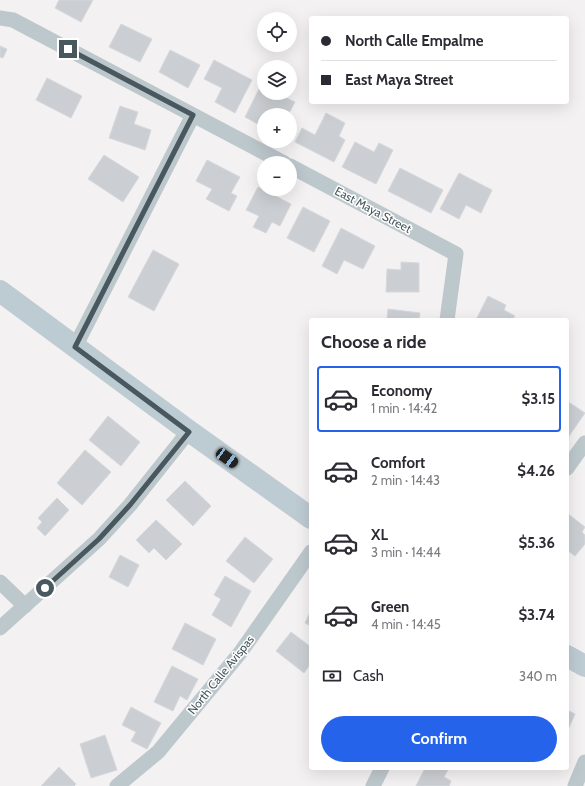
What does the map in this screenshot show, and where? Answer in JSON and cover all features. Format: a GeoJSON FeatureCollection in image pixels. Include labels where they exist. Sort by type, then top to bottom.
{"type":"FeatureCollection","features":[{"type":"Feature","properties":{"kind":"street"},"geometry":{"type":"LineString","coordinates":[[0,18],[13,20],[271,156]]}},
{"type":"Feature","properties":{"kind":"street"},"geometry":{"type":"LineString","coordinates":[[75,347],[193,115]]}},
{"type":"Feature","properties":{"kind":"street","name":"East Maya Street"},"geometry":{"type":"LineString","coordinates":[[297,170],[456,254],[448,318]]}},
{"type":"Feature","properties":{"kind":"street"},"geometry":{"type":"LineString","coordinates":[[0,291],[189,432],[309,517]]}},
{"type":"Feature","properties":{"kind":"street"},"geometry":{"type":"LineString","coordinates":[[0,628],[99,539],[130,505],[189,432]]}},
{"type":"Feature","properties":{"kind":"street"},"geometry":{"type":"LineString","coordinates":[[569,465],[585,443]]}},
{"type":"Feature","properties":{"kind":"street","name":"North Calle Avispas"},"geometry":{"type":"LineString","coordinates":[[117,786],[158,752],[236,659],[309,555]]}},
{"type":"Feature","properties":{"kind":"street"},"geometry":{"type":"LineString","coordinates":[[0,582],[25,606]]}},
{"type":"Feature","properties":{"kind":"street"},"geometry":{"type":"LineString","coordinates":[[569,657],[585,666]]}},
{"type":"Feature","properties":{"kind":"street"},"geometry":{"type":"LineString","coordinates":[[575,786],[585,762]]}},
{"type":"Feature","properties":{"kind":"street"},"geometry":{"type":"LineString","coordinates":[[373,786],[381,770]]}},
{"type":"Feature","properties":{"kind":"building"},"geometry":{"type":"Polygon","coordinates":[[[59,0],[93,0],[81,22],[55,8],[59,0]]]}},
{"type":"Feature","properties":{"kind":"building"},"geometry":{"type":"Polygon","coordinates":[[[121,24],[152,39],[140,62],[109,47],[121,24]]]}},
{"type":"Feature","properties":{"kind":"building"},"geometry":{"type":"Polygon","coordinates":[[[0,46],[7,49],[3,58],[0,57],[0,46]]]}},
{"type":"Feature","properties":{"kind":"building"},"geometry":{"type":"Polygon","coordinates":[[[170,50],[200,65],[188,88],[159,72],[170,50]]]}},
{"type":"Feature","properties":{"kind":"building"},"geometry":{"type":"Polygon","coordinates":[[[214,60],[252,80],[235,113],[215,102],[222,88],[204,79],[214,60]]]}},
{"type":"Feature","properties":{"kind":"building"},"geometry":{"type":"Polygon","coordinates":[[[47,78],[82,96],[71,118],[36,100],[47,78]]]}},
{"type":"Feature","properties":{"kind":"building"},"geometry":{"type":"Polygon","coordinates":[[[257,93],[257,100],[291,100],[295,102],[292,108],[257,108],[257,124],[245,117],[257,93]]]}},
{"type":"Feature","properties":{"kind":"building"},"geometry":{"type":"Polygon","coordinates":[[[120,106],[138,112],[134,124],[151,130],[145,150],[109,138],[120,106]]]}},
{"type":"Feature","properties":{"kind":"building"},"geometry":{"type":"Polygon","coordinates":[[[326,113],[345,123],[339,136],[345,140],[334,162],[297,143],[297,138],[302,128],[315,135],[326,113]]]}},
{"type":"Feature","properties":{"kind":"building"},"geometry":{"type":"Polygon","coordinates":[[[355,142],[374,152],[379,143],[393,150],[376,184],[342,167],[355,142]]]}},
{"type":"Feature","properties":{"kind":"building"},"geometry":{"type":"Polygon","coordinates":[[[104,155],[139,177],[123,202],[88,179],[104,155]]]}},
{"type":"Feature","properties":{"kind":"building"},"geometry":{"type":"Polygon","coordinates":[[[207,160],[240,177],[231,193],[237,196],[229,211],[206,199],[212,189],[196,181],[207,160]]]}},
{"type":"Feature","properties":{"kind":"building"},"geometry":{"type":"Polygon","coordinates":[[[400,168],[443,190],[431,213],[388,191],[400,168]]]}},
{"type":"Feature","properties":{"kind":"building"},"geometry":{"type":"Polygon","coordinates":[[[459,173],[492,190],[481,213],[466,205],[459,219],[440,209],[459,173]]]}},
{"type":"Feature","properties":{"kind":"building"},"geometry":{"type":"Polygon","coordinates":[[[257,189],[257,196],[275,196],[291,204],[280,226],[272,222],[266,233],[253,227],[259,216],[246,210],[257,189]]]}},
{"type":"Feature","properties":{"kind":"building"},"geometry":{"type":"Polygon","coordinates":[[[303,207],[330,221],[314,252],[287,238],[303,207]]]}},
{"type":"Feature","properties":{"kind":"building"},"geometry":{"type":"Polygon","coordinates":[[[341,228],[375,246],[363,269],[344,260],[337,274],[322,266],[341,228]]]}},
{"type":"Feature","properties":{"kind":"building"},"geometry":{"type":"Polygon","coordinates":[[[153,250],[179,264],[154,311],[128,297],[153,250]]]}},
{"type":"Feature","properties":{"kind":"building"},"geometry":{"type":"Polygon","coordinates":[[[401,262],[419,263],[419,292],[386,292],[387,269],[401,270],[401,262]]]}},
{"type":"Feature","properties":{"kind":"building"},"geometry":{"type":"Polygon","coordinates":[[[488,296],[506,305],[504,310],[515,316],[514,318],[477,318],[488,296]]]}},
{"type":"Feature","properties":{"kind":"building"},"geometry":{"type":"Polygon","coordinates":[[[388,309],[420,313],[419,318],[387,318],[388,309]]]}},
{"type":"Feature","properties":{"kind":"building"},"geometry":{"type":"Polygon","coordinates":[[[569,402],[585,413],[569,436],[569,402]]]}},
{"type":"Feature","properties":{"kind":"building"},"geometry":{"type":"Polygon","coordinates":[[[108,416],[140,442],[121,466],[89,440],[108,416]]]}},
{"type":"Feature","properties":{"kind":"building"},"geometry":{"type":"Polygon","coordinates":[[[85,450],[111,472],[82,505],[57,483],[85,450]]]}},
{"type":"Feature","properties":{"kind":"building"},"geometry":{"type":"Polygon","coordinates":[[[185,481],[211,506],[193,526],[166,500],[185,481]]]}},
{"type":"Feature","properties":{"kind":"building"},"geometry":{"type":"Polygon","coordinates":[[[57,498],[69,510],[45,536],[37,528],[42,522],[38,518],[57,498]]]}},
{"type":"Feature","properties":{"kind":"building"},"geometry":{"type":"Polygon","coordinates":[[[569,515],[585,527],[582,532],[585,535],[585,544],[575,556],[569,552],[569,515]]]}},
{"type":"Feature","properties":{"kind":"building"},"geometry":{"type":"Polygon","coordinates":[[[156,520],[182,544],[166,560],[154,548],[149,553],[136,540],[156,520]]]}},
{"type":"Feature","properties":{"kind":"building"},"geometry":{"type":"Polygon","coordinates":[[[245,537],[273,559],[254,583],[226,561],[245,537]]]}},
{"type":"Feature","properties":{"kind":"building"},"geometry":{"type":"Polygon","coordinates":[[[120,555],[139,565],[128,587],[109,577],[120,555]]]}},
{"type":"Feature","properties":{"kind":"building"},"geometry":{"type":"Polygon","coordinates":[[[225,576],[251,591],[231,627],[212,615],[221,599],[214,595],[225,576]]]}},
{"type":"Feature","properties":{"kind":"building"},"geometry":{"type":"Polygon","coordinates":[[[309,614],[309,625],[305,623],[309,614]]]}},
{"type":"Feature","properties":{"kind":"building"},"geometry":{"type":"Polygon","coordinates":[[[185,623],[216,639],[203,665],[172,649],[185,623]]]}},
{"type":"Feature","properties":{"kind":"building"},"geometry":{"type":"Polygon","coordinates":[[[291,632],[309,646],[309,666],[304,673],[276,651],[291,632]]]}},
{"type":"Feature","properties":{"kind":"building"},"geometry":{"type":"Polygon","coordinates":[[[172,666],[198,679],[187,700],[180,696],[173,711],[154,702],[172,666]]]}},
{"type":"Feature","properties":{"kind":"building"},"geometry":{"type":"Polygon","coordinates":[[[131,707],[161,723],[147,749],[131,741],[136,732],[122,725],[131,707]]]}},
{"type":"Feature","properties":{"kind":"building"},"geometry":{"type":"Polygon","coordinates":[[[569,711],[575,714],[569,728],[569,711]]]}},
{"type":"Feature","properties":{"kind":"building"},"geometry":{"type":"Polygon","coordinates":[[[105,735],[117,770],[91,778],[80,744],[105,735]]]}},
{"type":"Feature","properties":{"kind":"building"},"geometry":{"type":"Polygon","coordinates":[[[59,767],[76,784],[74,786],[41,786],[59,767]]]}},
{"type":"Feature","properties":{"kind":"building"},"geometry":{"type":"Polygon","coordinates":[[[424,770],[448,770],[444,777],[451,781],[449,786],[416,786],[424,770]]]}},
{"type":"Feature","properties":{"kind":"route"},"geometry":{"type":"LineString","coordinates":[[45,588],[99,539],[130,505],[189,432],[75,347],[193,115],[68,49]]}}]}
